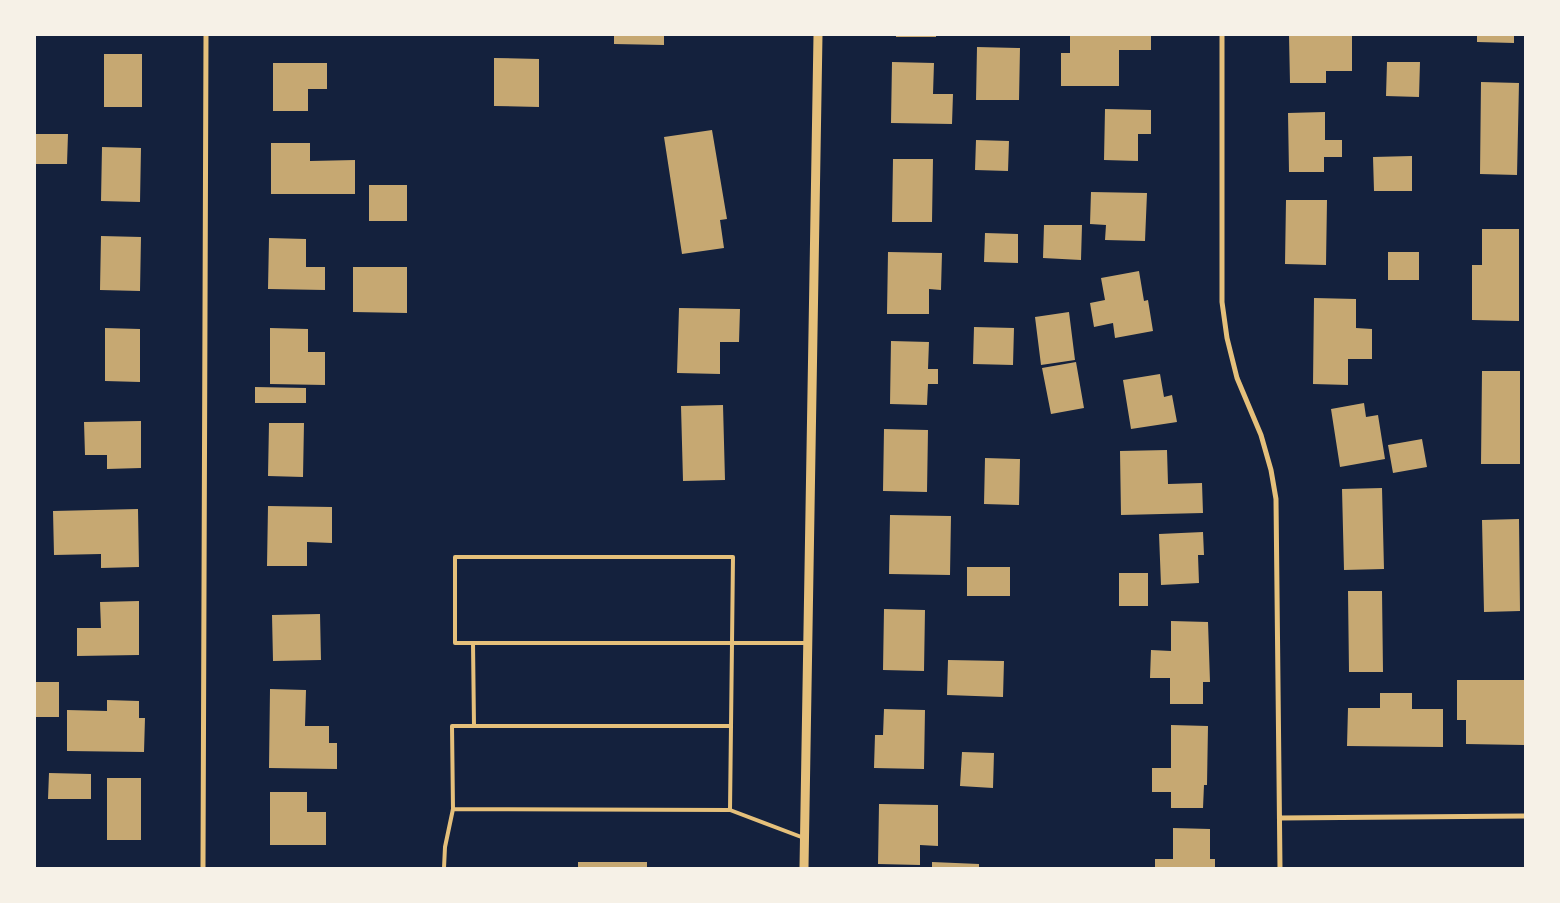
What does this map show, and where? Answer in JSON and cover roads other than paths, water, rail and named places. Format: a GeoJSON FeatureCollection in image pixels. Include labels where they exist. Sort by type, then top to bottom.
{"type":"FeatureCollection","features":[{"type":"Feature","properties":{"kind":"street"},"geometry":{"type":"LineString","coordinates":[[203,868],[206,35]]}},
{"type":"Feature","properties":{"kind":"street"},"geometry":{"type":"LineString","coordinates":[[804,868],[818,35]]}},
{"type":"Feature","properties":{"kind":"street"},"geometry":{"type":"LineString","coordinates":[[1222,35],[1222,302],[1227,338],[1237,378],[1261,435],[1271,470],[1276,499],[1280,868]]}},
{"type":"Feature","properties":{"kind":"street"},"geometry":{"type":"LineString","coordinates":[[1280,818],[1525,816]]}},
{"type":"Feature","properties":{"kind":"lane"},"geometry":{"type":"LineString","coordinates":[[730,810],[732,643],[733,556],[455,557],[455,643],[732,643],[807,643]]}},
{"type":"Feature","properties":{"kind":"lane"},"geometry":{"type":"LineString","coordinates":[[473,643],[474,726]]}},
{"type":"Feature","properties":{"kind":"lane"},"geometry":{"type":"LineString","coordinates":[[444,868],[445,847],[453,809],[452,726],[731,726]]}},
{"type":"Feature","properties":{"kind":"lane"},"geometry":{"type":"LineString","coordinates":[[453,809],[730,810],[804,838]]}}]}
